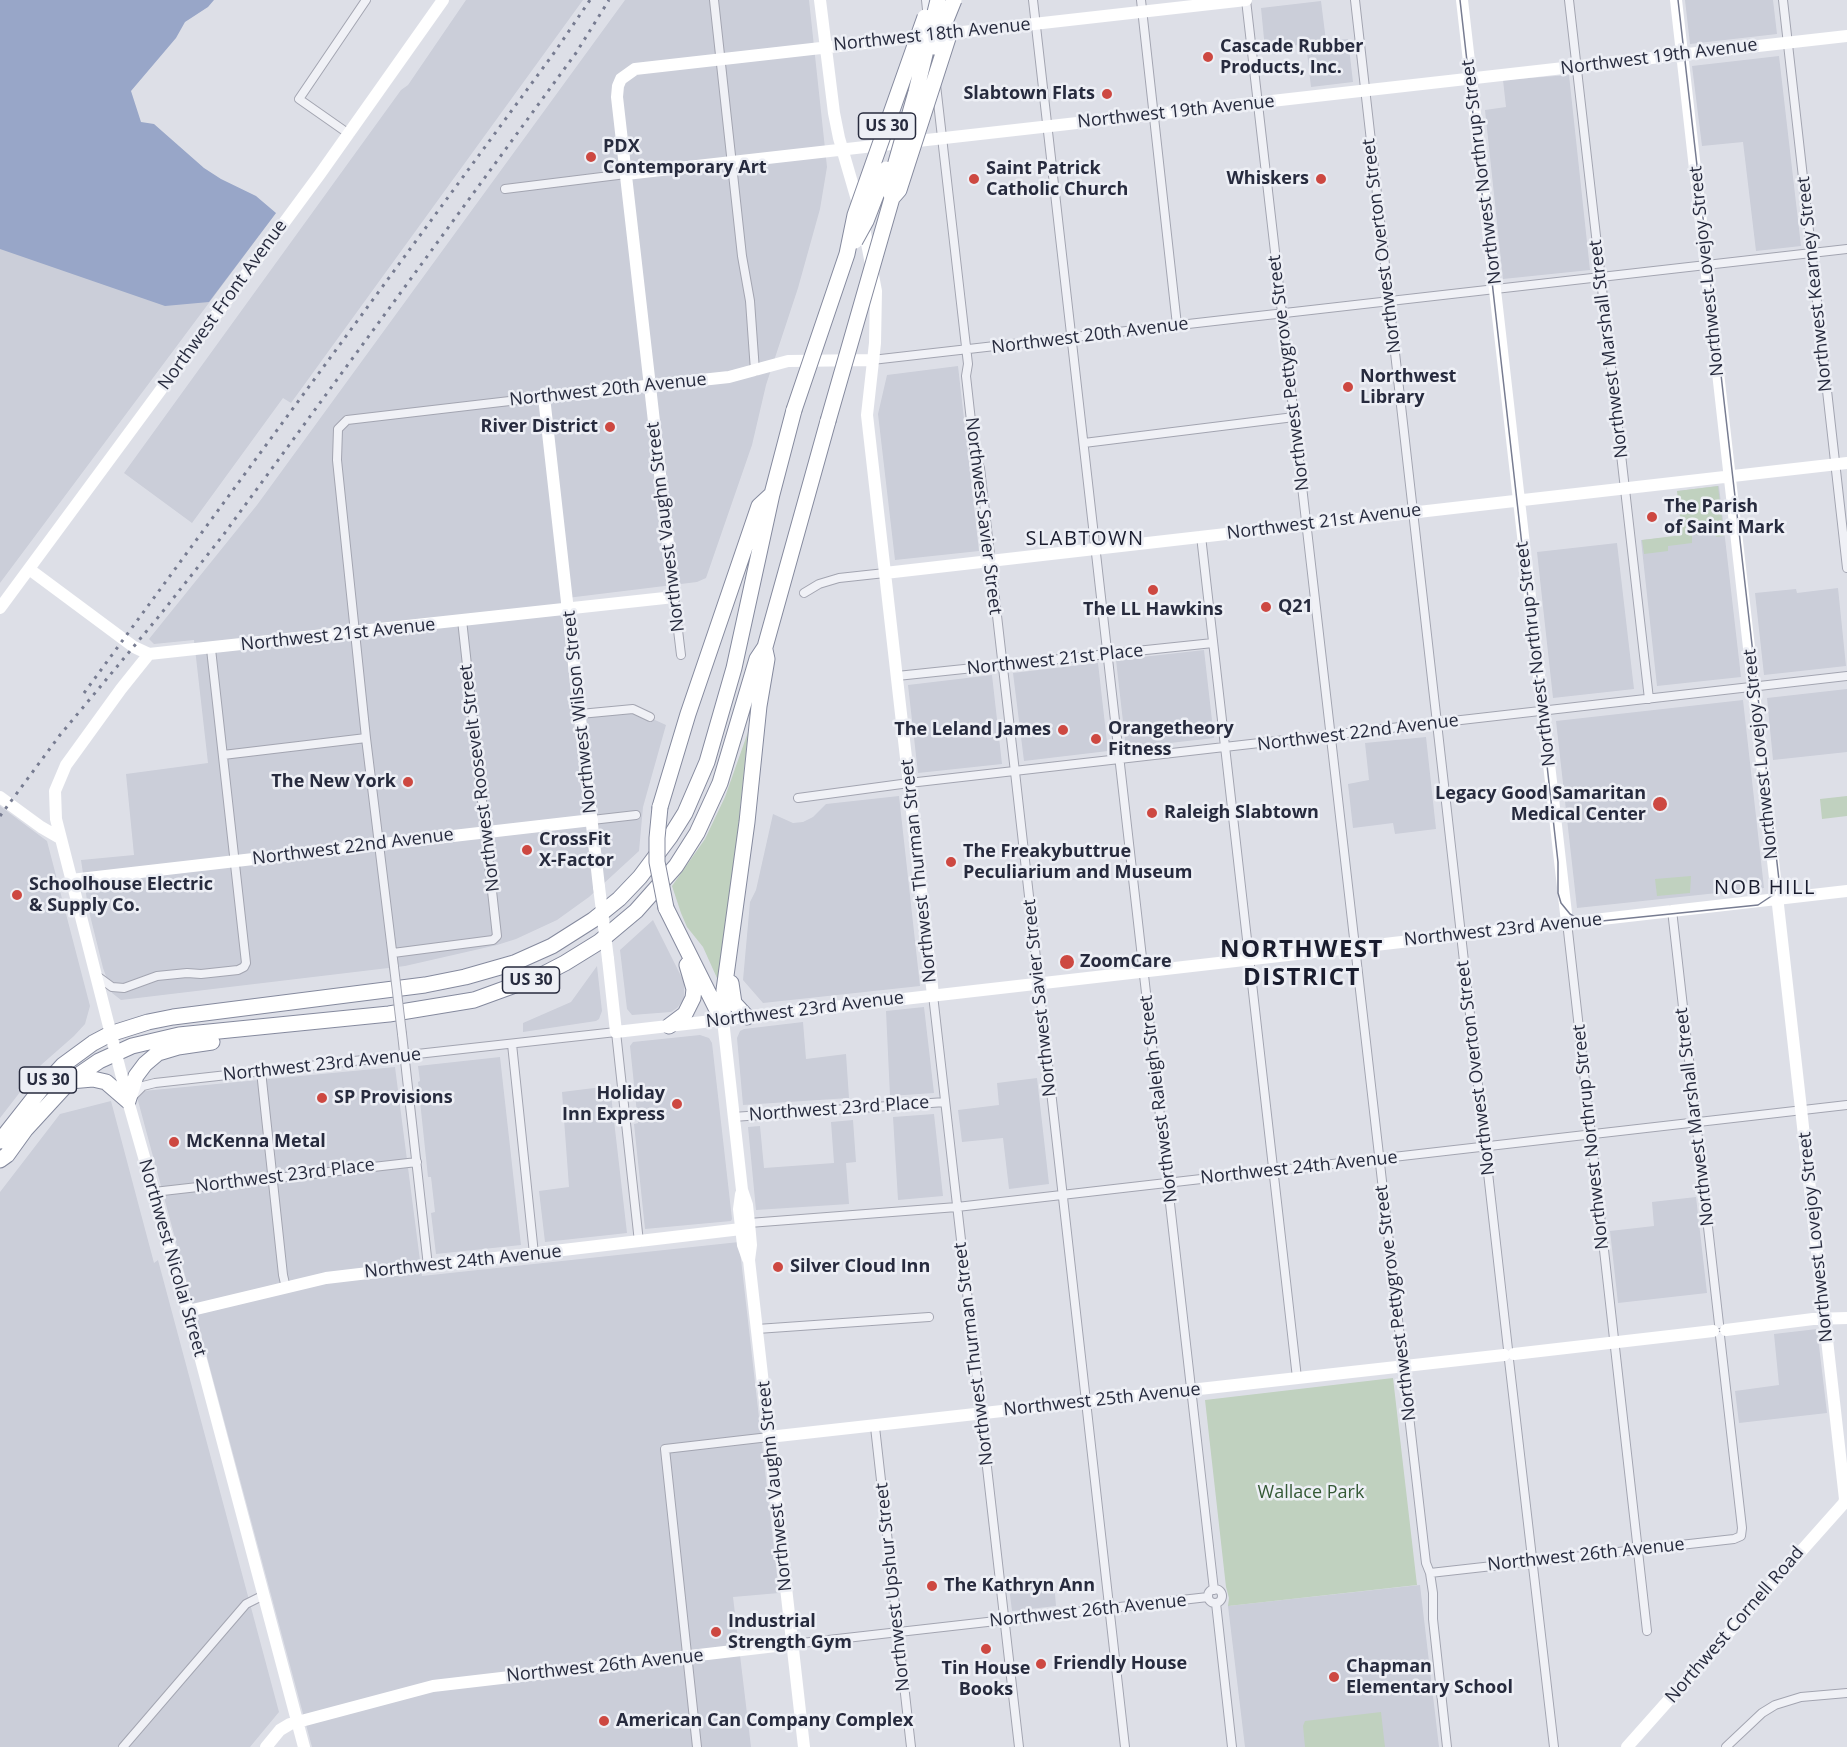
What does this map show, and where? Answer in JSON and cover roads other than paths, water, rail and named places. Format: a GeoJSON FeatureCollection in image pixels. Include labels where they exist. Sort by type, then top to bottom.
{"type":"FeatureCollection","features":[{"type":"Feature","properties":{"kind":"highway","name":"US 30"},"geometry":{"type":"LineString","coordinates":[[0,1141],[63,1065],[93,1043],[110,1034],[173,1017],[425,985],[465,977],[530,957],[568,937],[601,913],[640,877],[660,852],[685,813],[714,743],[752,592],[771,494],[794,410],[848,254],[855,216],[932,0]]}},
{"type":"Feature","properties":{"kind":"highway","name":"US 30"},"geometry":{"type":"LineString","coordinates":[[0,1160],[7,1155],[25,1131],[70,1081],[92,1065],[116,1054],[139,1044],[162,1038],[431,1008],[474,1000],[540,976],[599,942],[636,911],[676,866],[697,833],[720,783],[757,659],[765,647],[892,198],[889,187],[916,92],[938,0]]}},
{"type":"Feature","properties":{"kind":"highway"},"geometry":{"type":"LineString","coordinates":[[848,254],[866,221],[954,0]]}},
{"type":"Feature","properties":{"kind":"highway"},"geometry":{"type":"LineString","coordinates":[[892,198],[899,190],[947,39],[962,0]]}},
{"type":"Feature","properties":{"kind":"highway"},"geometry":{"type":"LineString","coordinates":[[723,1020],[666,908],[657,862],[657,838],[660,807],[691,706],[755,516],[759,506],[771,494]]}},
{"type":"Feature","properties":{"kind":"highway"},"geometry":{"type":"LineString","coordinates":[[723,1020],[724,990],[759,706],[767,659],[765,647]]}},
{"type":"Feature","properties":{"kind":"highway"},"geometry":{"type":"LineString","coordinates":[[737,890],[737,930],[732,991],[734,1003],[747,1017]]}},
{"type":"Feature","properties":{"kind":"highway"},"geometry":{"type":"LineString","coordinates":[[669,1026],[686,1014],[694,989],[677,930]]}},
{"type":"Feature","properties":{"kind":"highway"},"geometry":{"type":"LineString","coordinates":[[70,1081],[93,1079],[106,1082],[128,1101],[136,1076],[158,1053],[178,1047],[239,1039],[258,1029]]}},
{"type":"Feature","properties":{"kind":"street"},"geometry":{"type":"LineString","coordinates":[[349,134],[299,99],[366,0]]}},
{"type":"Feature","properties":{"kind":"street","name":"Northwest Front Avenue"},"geometry":{"type":"LineString","coordinates":[[0,608],[349,134],[443,0]]}},
{"type":"Feature","properties":{"kind":"street"},"geometry":{"type":"LineString","coordinates":[[714,0],[742,256],[750,301],[755,371]]}},
{"type":"Feature","properties":{"kind":"street","name":"Northwest Thurman Street"},"geometry":{"type":"LineString","coordinates":[[820,0],[833,110],[862,217],[876,291],[877,317],[867,415],[1019,1747]]}},
{"type":"Feature","properties":{"kind":"street","name":"Northwest Savier Street"},"geometry":{"type":"LineString","coordinates":[[926,0],[968,364],[966,376],[975,457],[980,468],[1016,772],[1125,1747]]}},
{"type":"Feature","properties":{"kind":"street","name":"Northwest Raleigh Street"},"geometry":{"type":"LineString","coordinates":[[1033,0],[1214,1590]]}},
{"type":"Feature","properties":{"kind":"street","name":"Northwest 18th Avenue"},"geometry":{"type":"LineString","coordinates":[[621,79],[635,69],[1036,23],[1142,6],[1246,0]]}},
{"type":"Feature","properties":{"kind":"street","name":"Northwest Pettygrove Street"},"geometry":{"type":"LineString","coordinates":[[1246,0],[1426,1563],[1430,1573],[1447,1747]]}},
{"type":"Feature","properties":{"kind":"street","name":"Northwest Overton Street"},"geometry":{"type":"LineString","coordinates":[[1354,0],[1554,1747]]}},
{"type":"Feature","properties":{"kind":"street","name":"Northwest Northrup Street"},"geometry":{"type":"LineString","coordinates":[[1462,0],[1647,1631]]}},
{"type":"Feature","properties":{"kind":"street","name":"Northwest Marshall Street"},"geometry":{"type":"LineString","coordinates":[[1569,0],[1648,699]]}},
{"type":"Feature","properties":{"kind":"street","name":"Northwest Lovejoy Street"},"geometry":{"type":"LineString","coordinates":[[1676,0],[1825,1319],[1841,1426],[1845,1506]]}},
{"type":"Feature","properties":{"kind":"street","name":"Northwest Kearney Street"},"geometry":{"type":"LineString","coordinates":[[1783,0],[1811,253],[1841,464],[1847,568]]}},
{"type":"Feature","properties":{"kind":"street"},"geometry":{"type":"LineString","coordinates":[[1142,6],[1177,325]]}},
{"type":"Feature","properties":{"kind":"street","name":"Northwest 19th Avenue"},"geometry":{"type":"LineString","coordinates":[[505,189],[1847,36]]}},
{"type":"Feature","properties":{"kind":"street","name":"Northwest Vaughn Street"},"geometry":{"type":"LineString","coordinates":[[621,79],[617,97],[681,655]]}},
{"type":"Feature","properties":{"kind":"street","name":"Northwest 20th Avenue"},"geometry":{"type":"LineString","coordinates":[[355,633],[337,460],[338,429],[347,420],[729,377],[788,361],[857,362],[1847,249]]}},
{"type":"Feature","properties":{"kind":"street","name":"Northwest Wilson Street"},"geometry":{"type":"LineString","coordinates":[[544,397],[639,1242]]}},
{"type":"Feature","properties":{"kind":"street"},"geometry":{"type":"LineString","coordinates":[[1084,444],[1294,417]]}},
{"type":"Feature","properties":{"kind":"street","name":"Northwest 21st Avenue"},"geometry":{"type":"LineString","coordinates":[[804,593],[819,584],[839,578],[1841,464]]}},
{"type":"Feature","properties":{"kind":"street"},"geometry":{"type":"LineString","coordinates":[[1201,537],[1297,1378]]}},
{"type":"Feature","properties":{"kind":"street"},"geometry":{"type":"LineString","coordinates":[[29,569],[134,647],[149,654]]}},
{"type":"Feature","properties":{"kind":"street","name":"Northwest 21st Avenue"},"geometry":{"type":"LineString","coordinates":[[149,654],[674,597]]}},
{"type":"Feature","properties":{"kind":"street","name":"Northwest Roosevelt Street"},"geometry":{"type":"LineString","coordinates":[[393,952],[493,940],[497,936],[462,620]]}},
{"type":"Feature","properties":{"kind":"street"},"geometry":{"type":"LineString","coordinates":[[355,633],[428,1266]]}},
{"type":"Feature","properties":{"kind":"street","name":"Northwest 21st Place"},"geometry":{"type":"LineString","coordinates":[[897,676],[1108,656],[1213,643]]}},
{"type":"Feature","properties":{"kind":"street"},"geometry":{"type":"LineString","coordinates":[[95,974],[112,987],[124,988],[157,976],[187,973],[201,975],[238,970],[244,967],[246,959],[211,649]]}},
{"type":"Feature","properties":{"kind":"street","name":"Northwest Nicolai Street"},"geometry":{"type":"LineString","coordinates":[[149,654],[107,707],[62,772],[54,798],[56,819],[110,1034],[188,1311],[304,1747]]}},
{"type":"Feature","properties":{"kind":"street","name":"Northwest 22nd Avenue"},"geometry":{"type":"LineString","coordinates":[[798,798],[909,783],[1847,676]]}},
{"type":"Feature","properties":{"kind":"street"},"geometry":{"type":"LineString","coordinates":[[580,714],[633,709],[650,717]]}},
{"type":"Feature","properties":{"kind":"street"},"geometry":{"type":"LineString","coordinates":[[223,755],[366,738]]}},
{"type":"Feature","properties":{"kind":"street"},"geometry":{"type":"LineString","coordinates":[[0,797],[60,838]]}},
{"type":"Feature","properties":{"kind":"street","name":"Northwest 22nd Avenue"},"geometry":{"type":"LineString","coordinates":[[70,880],[636,815]]}},
{"type":"Feature","properties":{"kind":"street","name":"Northwest 23rd Avenue"},"geometry":{"type":"LineString","coordinates":[[128,1101],[138,1089],[147,1085],[261,1071],[1847,891]]}},
{"type":"Feature","properties":{"kind":"street","name":"Northwest Marshall Street"},"geometry":{"type":"LineString","coordinates":[[1672,910],[1743,1528],[1741,1536]]}},
{"type":"Feature","properties":{"kind":"street","name":"Northwest Vaughn Street"},"geometry":{"type":"LineString","coordinates":[[723,1020],[732,1117],[742,1190],[739,1209],[745,1226],[743,1245],[749,1260],[804,1747]]}},
{"type":"Feature","properties":{"kind":"street"},"geometry":{"type":"LineString","coordinates":[[512,1044],[534,1254]]}},
{"type":"Feature","properties":{"kind":"street"},"geometry":{"type":"LineString","coordinates":[[261,1071],[286,1288]]}},
{"type":"Feature","properties":{"kind":"street","name":"Northwest 23rd Place"},"geometry":{"type":"LineString","coordinates":[[732,1117],[945,1102]]}},
{"type":"Feature","properties":{"kind":"street","name":"Northwest 24th Avenue"},"geometry":{"type":"LineString","coordinates":[[188,1311],[326,1278],[639,1242],[745,1226],[957,1207],[1847,1105]]}},
{"type":"Feature","properties":{"kind":"street","name":"Northwest 23rd Place"},"geometry":{"type":"LineString","coordinates":[[154,1192],[417,1162]]}},
{"type":"Feature","properties":{"kind":"street"},"geometry":{"type":"LineString","coordinates":[[757,1329],[929,1317]]}},
{"type":"Feature","properties":{"kind":"street","name":"Northwest 25th Avenue"},"geometry":{"type":"LineString","coordinates":[[688,1656],[664,1449],[1720,1330],[1847,1318]]}},
{"type":"Feature","properties":{"kind":"street","name":"Northwest Upshur Street"},"geometry":{"type":"LineString","coordinates":[[875,1427],[911,1747]]}},
{"type":"Feature","properties":{"kind":"street","name":"Northwest Cornell Road"},"geometry":{"type":"LineString","coordinates":[[1627,1747],[1845,1506]]}},
{"type":"Feature","properties":{"kind":"street","name":"Northwest 26th Avenue"},"geometry":{"type":"LineString","coordinates":[[1430,1573],[1741,1536]]}},
{"type":"Feature","properties":{"kind":"street"},"geometry":{"type":"LineString","coordinates":[[1214,1590],[1219,1591],[1222,1596],[1221,1600],[1216,1603],[1208,1598],[1209,1592],[1214,1590]]}},
{"type":"Feature","properties":{"kind":"street"},"geometry":{"type":"LineString","coordinates":[[123,1747],[246,1604],[264,1594]]}},
{"type":"Feature","properties":{"kind":"street","name":"Northwest 26th Avenue"},"geometry":{"type":"LineString","coordinates":[[266,1747],[280,1730],[290,1724],[433,1686],[1208,1598]]}},
{"type":"Feature","properties":{"kind":"street"},"geometry":{"type":"LineString","coordinates":[[1216,1603],[1232,1747]]}},
{"type":"Feature","properties":{"kind":"street"},"geometry":{"type":"LineString","coordinates":[[688,1656],[697,1747]]}},
{"type":"Feature","properties":{"kind":"street"},"geometry":{"type":"LineString","coordinates":[[1726,1747],[1762,1713],[1775,1705],[1801,1697],[1847,1693]]}},
{"type":"Feature","properties":{"kind":"water"},"geometry":{"type":"Polygon","coordinates":[[[0,0],[214,0],[208,7],[185,22],[176,38],[131,91],[141,122],[154,124],[204,168],[256,196],[276,213],[209,302],[165,306],[0,249],[0,0]]]}},
{"type":"Feature","properties":{"kind":"tram line"},"geometry":{"type":"LineString","coordinates":[[1460,0],[1558,862],[1558,893],[1561,903],[1570,914],[1580,920],[1592,922],[1758,905],[1773,895],[1779,880],[1678,0]]}},
{"type":"Feature","properties":{"kind":"railway"},"geometry":{"type":"LineString","coordinates":[[84,693],[554,53],[590,0]]}},
{"type":"Feature","properties":{"kind":"railway"},"geometry":{"type":"LineString","coordinates":[[0,816],[60,735],[224,534],[576,53],[609,0]]}},
{"type":"Feature","properties":{"kind":"place","name":"Cascade Rubber Products, Inc."},"geometry":{"type":"Point","coordinates":[1208,57]}},
{"type":"Feature","properties":{"kind":"place","name":"Slabtown Flats"},"geometry":{"type":"Point","coordinates":[1107,94]}},
{"type":"Feature","properties":{"kind":"place","name":"PDX Contemporary Art"},"geometry":{"type":"Point","coordinates":[591,157]}},
{"type":"Feature","properties":{"kind":"place","name":"Saint Patrick Catholic Church"},"geometry":{"type":"Point","coordinates":[974,179]}},
{"type":"Feature","properties":{"kind":"place","name":"Whiskers"},"geometry":{"type":"Point","coordinates":[1321,179]}},
{"type":"Feature","properties":{"kind":"place","name":"Northwest Library"},"geometry":{"type":"Point","coordinates":[1348,387]}},
{"type":"Feature","properties":{"kind":"place","name":"River District"},"geometry":{"type":"Point","coordinates":[610,427]}},
{"type":"Feature","properties":{"kind":"place","name":"The Parish of Saint Mark"},"geometry":{"type":"Point","coordinates":[1652,517]}},
{"type":"Feature","properties":{"kind":"place","name":"The LL Hawkins"},"geometry":{"type":"Point","coordinates":[1153,590]}},
{"type":"Feature","properties":{"kind":"place","name":"Q21"},"geometry":{"type":"Point","coordinates":[1266,607]}},
{"type":"Feature","properties":{"kind":"place","name":"The Leland James"},"geometry":{"type":"Point","coordinates":[1063,730]}},
{"type":"Feature","properties":{"kind":"place","name":"Orangetheory Fitness"},"geometry":{"type":"Point","coordinates":[1096,739]}},
{"type":"Feature","properties":{"kind":"place","name":"The New York"},"geometry":{"type":"Point","coordinates":[408,782]}},
{"type":"Feature","properties":{"kind":"place","name":"Legacy Good Samaritan Medical Center"},"geometry":{"type":"Point","coordinates":[1660,804]}},
{"type":"Feature","properties":{"kind":"place","name":"Raleigh Slabtown"},"geometry":{"type":"Point","coordinates":[1152,813]}},
{"type":"Feature","properties":{"kind":"place","name":"CrossFit X-Factor"},"geometry":{"type":"Point","coordinates":[527,850]}},
{"type":"Feature","properties":{"kind":"place","name":"The Freakybuttrue Peculiarium and Museum"},"geometry":{"type":"Point","coordinates":[951,862]}},
{"type":"Feature","properties":{"kind":"place","name":"Schoolhouse Electric & Supply Co."},"geometry":{"type":"Point","coordinates":[17,895]}},
{"type":"Feature","properties":{"kind":"place","name":"ZoomCare"},"geometry":{"type":"Point","coordinates":[1067,962]}},
{"type":"Feature","properties":{"kind":"place","name":"SP Provisions"},"geometry":{"type":"Point","coordinates":[322,1098]}},
{"type":"Feature","properties":{"kind":"place","name":"Holiday Inn Express"},"geometry":{"type":"Point","coordinates":[677,1104]}},
{"type":"Feature","properties":{"kind":"place","name":"McKenna Metal"},"geometry":{"type":"Point","coordinates":[174,1142]}},
{"type":"Feature","properties":{"kind":"place","name":"Silver Cloud Inn"},"geometry":{"type":"Point","coordinates":[778,1267]}},
{"type":"Feature","properties":{"kind":"place","name":"The Kathryn Ann"},"geometry":{"type":"Point","coordinates":[932,1586]}},
{"type":"Feature","properties":{"kind":"place","name":"Industrial Strength Gym"},"geometry":{"type":"Point","coordinates":[716,1632]}},
{"type":"Feature","properties":{"kind":"place","name":"Tin House Books"},"geometry":{"type":"Point","coordinates":[986,1649]}},
{"type":"Feature","properties":{"kind":"place","name":"Friendly House"},"geometry":{"type":"Point","coordinates":[1041,1664]}},
{"type":"Feature","properties":{"kind":"place","name":"Chapman Elementary School"},"geometry":{"type":"Point","coordinates":[1334,1677]}},
{"type":"Feature","properties":{"kind":"place","name":"American Can Company Complex"},"geometry":{"type":"Point","coordinates":[604,1721]}},
{"type":"Feature","properties":{"kind":"district","name":"SLABTOWN"},"geometry":{"type":"Point","coordinates":[1085,539]}},
{"type":"Feature","properties":{"kind":"district","name":"NOB HILL"},"geometry":{"type":"Point","coordinates":[1765,888]}},
{"type":"Feature","properties":{"kind":"district","name":"NORTHWEST DISTRICT"},"geometry":{"type":"Point","coordinates":[1302,964]}},
{"type":"Feature","properties":{"kind":"park label","name":"Wallace Park"},"geometry":{"type":"Point","coordinates":[1311,1493]}}]}
